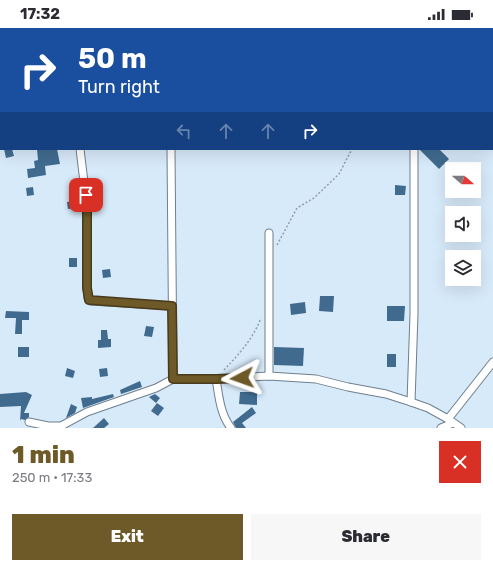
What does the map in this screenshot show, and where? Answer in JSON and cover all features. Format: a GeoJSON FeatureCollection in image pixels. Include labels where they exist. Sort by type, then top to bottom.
{"type":"FeatureCollection","features":[{"type":"Feature","properties":{"kind":"street"},"geometry":{"type":"LineString","coordinates":[[80,150],[87,207],[88,298],[91,301],[172,306]]}},
{"type":"Feature","properties":{"kind":"street"},"geometry":{"type":"LineString","coordinates":[[171,150],[173,379]]}},
{"type":"Feature","properties":{"kind":"street"},"geometry":{"type":"LineString","coordinates":[[411,402],[414,314],[414,150]]}},
{"type":"Feature","properties":{"kind":"street"},"geometry":{"type":"LineString","coordinates":[[269,233],[269,376]]}},
{"type":"Feature","properties":{"kind":"street"},"geometry":{"type":"LineString","coordinates":[[441,428],[451,421],[493,362]]}},
{"type":"Feature","properties":{"kind":"street"},"geometry":{"type":"LineString","coordinates":[[29,422],[48,426],[61,426],[87,412],[156,388],[173,379],[216,379],[269,376],[316,379],[386,394],[411,402],[451,421],[460,428]]}},
{"type":"Feature","properties":{"kind":"street"},"geometry":{"type":"LineString","coordinates":[[216,379],[220,404],[224,416],[231,428]]}},
{"type":"Feature","properties":{"kind":"path"},"geometry":{"type":"LineString","coordinates":[[275,248],[297,208],[314,198],[339,174],[351,150]]}},
{"type":"Feature","properties":{"kind":"path"},"geometry":{"type":"LineString","coordinates":[[216,379],[248,342],[256,330],[261,317]]}},
{"type":"Feature","properties":{"kind":"building"},"geometry":{"type":"Polygon","coordinates":[[[4,150],[12,150],[14,156],[6,158],[4,150]]]}},
{"type":"Feature","properties":{"kind":"building"},"geometry":{"type":"Polygon","coordinates":[[[37,150],[57,150],[60,164],[45,166],[46,175],[28,178],[27,169],[35,168],[34,161],[38,160],[37,150]]]}},
{"type":"Feature","properties":{"kind":"building"},"geometry":{"type":"Polygon","coordinates":[[[420,150],[440,150],[449,159],[439,169],[420,150]]]}},
{"type":"Feature","properties":{"kind":"building"},"geometry":{"type":"Polygon","coordinates":[[[395,185],[406,186],[405,195],[395,195],[395,185]]]}},
{"type":"Feature","properties":{"kind":"building"},"geometry":{"type":"Polygon","coordinates":[[[33,187],[34,195],[27,196],[26,188],[33,187]]]}},
{"type":"Feature","properties":{"kind":"building"},"geometry":{"type":"Polygon","coordinates":[[[74,201],[75,208],[68,209],[67,202],[74,201]]]}},
{"type":"Feature","properties":{"kind":"building"},"geometry":{"type":"Polygon","coordinates":[[[69,258],[77,258],[77,267],[69,267],[69,258]]]}},
{"type":"Feature","properties":{"kind":"building"},"geometry":{"type":"Polygon","coordinates":[[[110,269],[111,277],[103,278],[102,270],[110,269]]]}},
{"type":"Feature","properties":{"kind":"building"},"geometry":{"type":"Polygon","coordinates":[[[320,296],[334,296],[333,312],[319,311],[320,296]]]}},
{"type":"Feature","properties":{"kind":"building"},"geometry":{"type":"Polygon","coordinates":[[[305,302],[306,313],[291,315],[290,304],[305,302]]]}},
{"type":"Feature","properties":{"kind":"building"},"geometry":{"type":"Polygon","coordinates":[[[387,306],[405,306],[404,321],[387,321],[387,306]]]}},
{"type":"Feature","properties":{"kind":"building"},"geometry":{"type":"Polygon","coordinates":[[[6,311],[29,312],[29,320],[22,320],[22,334],[15,334],[16,318],[5,318],[6,311]]]}},
{"type":"Feature","properties":{"kind":"building"},"geometry":{"type":"Polygon","coordinates":[[[146,326],[154,327],[152,337],[144,336],[146,326]]]}},
{"type":"Feature","properties":{"kind":"building"},"geometry":{"type":"Polygon","coordinates":[[[101,330],[107,330],[108,339],[111,339],[111,347],[98,348],[98,340],[101,340],[101,330]]]}},
{"type":"Feature","properties":{"kind":"building"},"geometry":{"type":"Polygon","coordinates":[[[18,347],[29,347],[29,357],[18,357],[18,347]]]}},
{"type":"Feature","properties":{"kind":"building"},"geometry":{"type":"Polygon","coordinates":[[[274,347],[304,348],[303,366],[274,365],[274,347]]]}},
{"type":"Feature","properties":{"kind":"building"},"geometry":{"type":"Polygon","coordinates":[[[387,354],[396,354],[396,367],[387,367],[387,354]]]}},
{"type":"Feature","properties":{"kind":"building"},"geometry":{"type":"Polygon","coordinates":[[[67,368],[75,371],[73,378],[65,376],[67,368]]]}},
{"type":"Feature","properties":{"kind":"building"},"geometry":{"type":"Polygon","coordinates":[[[107,368],[108,376],[100,377],[99,369],[107,368]]]}},
{"type":"Feature","properties":{"kind":"building"},"geometry":{"type":"Polygon","coordinates":[[[140,381],[142,387],[121,394],[120,390],[140,381]]]}},
{"type":"Feature","properties":{"kind":"building"},"geometry":{"type":"Polygon","coordinates":[[[26,392],[32,395],[24,413],[29,413],[29,417],[25,420],[21,419],[20,421],[21,406],[0,407],[0,394],[26,392]]]}},
{"type":"Feature","properties":{"kind":"building"},"geometry":{"type":"Polygon","coordinates":[[[240,392],[257,392],[257,405],[239,404],[240,392]]]}},
{"type":"Feature","properties":{"kind":"building"},"geometry":{"type":"Polygon","coordinates":[[[113,394],[114,397],[83,408],[81,398],[92,397],[92,399],[113,394]]]}},
{"type":"Feature","properties":{"kind":"building"},"geometry":{"type":"Polygon","coordinates":[[[155,394],[160,398],[156,403],[149,397],[155,394]]]}},
{"type":"Feature","properties":{"kind":"building"},"geometry":{"type":"Polygon","coordinates":[[[157,403],[164,408],[158,416],[151,411],[157,403]]]}},
{"type":"Feature","properties":{"kind":"building"},"geometry":{"type":"Polygon","coordinates":[[[71,404],[77,407],[75,413],[66,418],[71,404]]]}},
{"type":"Feature","properties":{"kind":"building"},"geometry":{"type":"Polygon","coordinates":[[[252,407],[256,413],[242,423],[246,428],[236,428],[233,422],[252,407]]]}},
{"type":"Feature","properties":{"kind":"building"},"geometry":{"type":"Polygon","coordinates":[[[104,418],[109,424],[104,428],[93,428],[104,418]]]}},
{"type":"Feature","properties":{"kind":"route"},"geometry":{"type":"LineString","coordinates":[[86,195],[87,294],[89,300],[172,306],[173,379],[242,378]]}}]}
